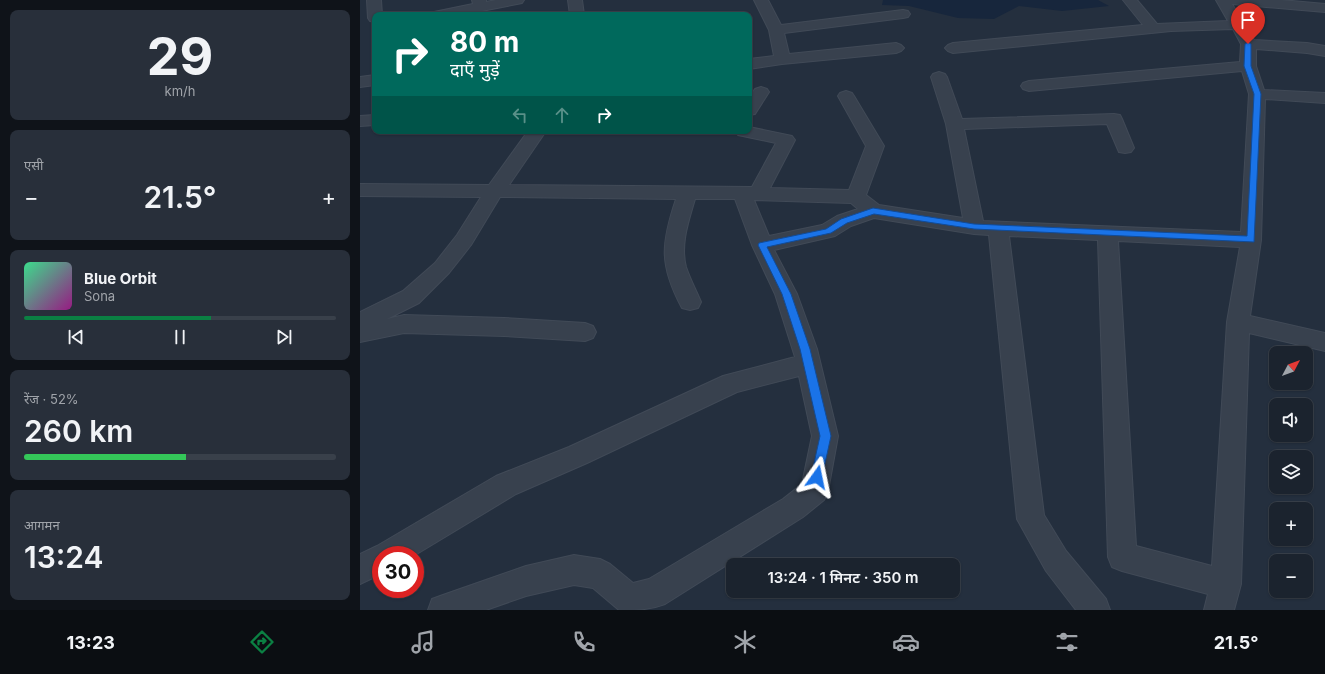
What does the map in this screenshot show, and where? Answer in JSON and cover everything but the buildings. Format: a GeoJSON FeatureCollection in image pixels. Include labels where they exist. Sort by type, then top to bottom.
{"type":"FeatureCollection","features":[{"type":"Feature","properties":{"kind":"street"},"geometry":{"type":"LineString","coordinates":[[374,0],[375,12]]}},
{"type":"Feature","properties":{"kind":"street"},"geometry":{"type":"LineString","coordinates":[[450,12],[480,4],[517,0]]}},
{"type":"Feature","properties":{"kind":"street"},"geometry":{"type":"LineString","coordinates":[[575,0],[577,12]]}},
{"type":"Feature","properties":{"kind":"street"},"geometry":{"type":"LineString","coordinates":[[761,0],[776,30],[782,59]]}},
{"type":"Feature","properties":{"kind":"street"},"geometry":{"type":"LineString","coordinates":[[1130,0],[1152,29]]}},
{"type":"Feature","properties":{"kind":"street"},"geometry":{"type":"LineString","coordinates":[[1223,0],[1243,34]]}},
{"type":"Feature","properties":{"kind":"street"},"geometry":{"type":"LineString","coordinates":[[1219,610],[1226,584],[1238,322],[1251,240],[1257,94],[1248,66],[1243,34],[1242,0],[1325,8]]}},
{"type":"Feature","properties":{"kind":"street"},"geometry":{"type":"LineString","coordinates":[[776,30],[903,14]]}},
{"type":"Feature","properties":{"kind":"street"},"geometry":{"type":"LineString","coordinates":[[953,48],[1152,29],[1243,34],[1325,51]]}},
{"type":"Feature","properties":{"kind":"street"},"geometry":{"type":"LineString","coordinates":[[752,64],[782,59],[896,48]]}},
{"type":"Feature","properties":{"kind":"street"},"geometry":{"type":"LineString","coordinates":[[1028,86],[1248,66]]}},
{"type":"Feature","properties":{"kind":"street"},"geometry":{"type":"LineString","coordinates":[[939,77],[986,226],[1031,519],[1056,561],[1095,610]]}},
{"type":"Feature","properties":{"kind":"street"},"geometry":{"type":"LineString","coordinates":[[360,82],[372,80]]}},
{"type":"Feature","properties":{"kind":"street"},"geometry":{"type":"LineString","coordinates":[[752,106],[761,92]]}},
{"type":"Feature","properties":{"kind":"street"},"geometry":{"type":"LineString","coordinates":[[1257,94],[1325,98]]}},
{"type":"Feature","properties":{"kind":"street"},"geometry":{"type":"LineString","coordinates":[[846,96],[875,146],[856,197]]}},
{"type":"Feature","properties":{"kind":"street"},"geometry":{"type":"LineString","coordinates":[[955,124],[1114,119],[1125,148]]}},
{"type":"Feature","properties":{"kind":"street"},"geometry":{"type":"LineString","coordinates":[[360,121],[372,120]]}},
{"type":"Feature","properties":{"kind":"street"},"geometry":{"type":"LineString","coordinates":[[443,610],[526,581],[574,570],[600,574],[629,599],[654,593],[793,508],[814,491],[826,436],[805,349],[786,294],[762,245],[750,193],[786,140],[752,133]]}},
{"type":"Feature","properties":{"kind":"street"},"geometry":{"type":"LineString","coordinates":[[360,329],[368,318],[411,297],[442,268],[464,240],[494,192],[535,134]]}},
{"type":"Feature","properties":{"kind":"street"},"geometry":{"type":"LineString","coordinates":[[360,190],[687,192],[856,197],[873,211]]}},
{"type":"Feature","properties":{"kind":"street"},"geometry":{"type":"LineString","coordinates":[[687,192],[678,227],[674,254],[678,273],[690,302]]}},
{"type":"Feature","properties":{"kind":"street"},"geometry":{"type":"LineString","coordinates":[[762,245],[828,231],[844,221],[873,211],[986,226],[1108,234],[1251,240]]}},
{"type":"Feature","properties":{"kind":"street"},"geometry":{"type":"LineString","coordinates":[[1108,234],[1122,557],[1226,584]]}},
{"type":"Feature","properties":{"kind":"street"},"geometry":{"type":"LineString","coordinates":[[1238,322],[1325,342]]}},
{"type":"Feature","properties":{"kind":"street"},"geometry":{"type":"LineString","coordinates":[[360,333],[404,324],[504,327],[585,332]]}},
{"type":"Feature","properties":{"kind":"street"},"geometry":{"type":"LineString","coordinates":[[404,546],[506,485],[578,455],[732,383],[808,364]]}},
{"type":"Feature","properties":{"kind":"street"},"geometry":{"type":"LineString","coordinates":[[360,569],[372,563]]}},
{"type":"Feature","properties":{"kind":"water"},"geometry":{"type":"Polygon","coordinates":[[[883,0],[1098,0],[1109,6],[1062,11],[1019,6],[994,19],[958,18],[909,6],[882,5],[883,0]]]}},
{"type":"Feature","properties":{"kind":"route"},"geometry":{"type":"LineString","coordinates":[[817,477],[826,436],[805,349],[786,294],[762,245],[806,237],[828,231],[844,221],[873,211],[974,226],[998,226],[1108,234],[1251,240],[1257,94],[1248,66],[1248,44]]}}]}
